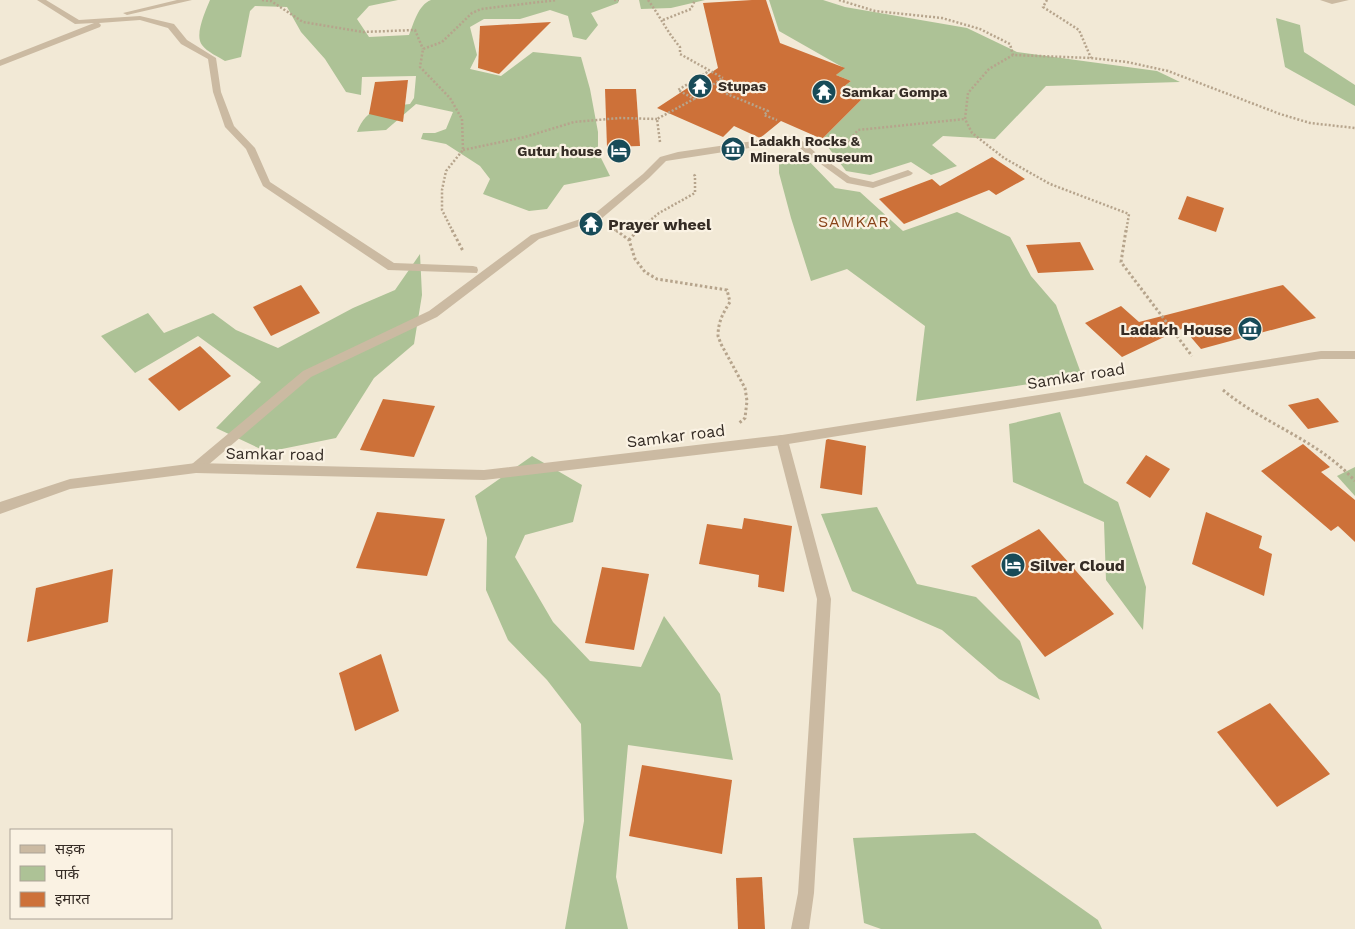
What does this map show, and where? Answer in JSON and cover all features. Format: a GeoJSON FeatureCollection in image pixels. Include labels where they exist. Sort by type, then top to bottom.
{"type":"FeatureCollection","features":[{"type":"Feature","properties":{"kind":"street"},"geometry":{"type":"LineString","coordinates":[[41,0],[78,22],[140,18],[171,26],[184,42],[212,58],[217,92],[230,127],[250,148],[266,184],[392,266],[473,270]]}},
{"type":"Feature","properties":{"kind":"street"},"geometry":{"type":"LineString","coordinates":[[0,63],[126,13],[188,0]]}},
{"type":"Feature","properties":{"kind":"street"},"geometry":{"type":"LineString","coordinates":[[1324,0],[1332,2],[1345,0]]}},
{"type":"Feature","properties":{"kind":"street"},"geometry":{"type":"LineString","coordinates":[[196,468],[307,374],[433,314],[535,237],[597,217],[646,176],[663,159],[678,155],[792,140],[847,180],[872,185],[908,173]]}},
{"type":"Feature","properties":{"kind":"street","name":"Samkar road"},"geometry":{"type":"LineString","coordinates":[[0,508],[70,484],[196,468],[484,475],[782,440],[1204,372],[1321,355],[1355,355]]}},
{"type":"Feature","properties":{"kind":"street"},"geometry":{"type":"LineString","coordinates":[[782,440],[824,599],[806,893],[800,929]]}},
{"type":"Feature","properties":{"kind":"path"},"geometry":{"type":"LineString","coordinates":[[262,0],[271,1],[303,22],[363,32],[416,30],[423,49],[420,67],[452,100],[463,119],[460,142],[463,150]]}},
{"type":"Feature","properties":{"kind":"path"},"geometry":{"type":"LineString","coordinates":[[423,49],[442,42],[472,13],[481,8],[508,7],[558,0]]}},
{"type":"Feature","properties":{"kind":"path"},"geometry":{"type":"LineString","coordinates":[[614,0],[620,0]]}},
{"type":"Feature","properties":{"kind":"path"},"geometry":{"type":"LineString","coordinates":[[473,270],[442,210],[442,190],[446,171],[463,150],[525,137],[574,122],[620,118],[657,119],[694,99],[723,78],[680,54],[680,47],[668,33],[664,20],[648,0]]}},
{"type":"Feature","properties":{"kind":"path"},"geometry":{"type":"LineString","coordinates":[[664,20],[691,9],[695,0]]}},
{"type":"Feature","properties":{"kind":"path"},"geometry":{"type":"LineString","coordinates":[[839,0],[875,11],[942,18],[980,29],[1010,44],[1013,55]]}},
{"type":"Feature","properties":{"kind":"path"},"geometry":{"type":"LineString","coordinates":[[1047,0],[1043,7],[1079,30],[1091,58]]}},
{"type":"Feature","properties":{"kind":"path"},"geometry":{"type":"LineString","coordinates":[[1355,128],[1310,123],[1168,71],[1127,62],[1091,58],[1013,55],[989,69],[968,93],[965,119],[972,133],[1004,158],[1050,184],[1129,214],[1121,262],[1204,372],[1234,400],[1307,441],[1342,466],[1355,481]]}},
{"type":"Feature","properties":{"kind":"path"},"geometry":{"type":"LineString","coordinates":[[694,99],[678,90],[709,71]]}},
{"type":"Feature","properties":{"kind":"path"},"geometry":{"type":"LineString","coordinates":[[734,84],[738,86],[727,94],[768,111],[764,115],[782,123],[792,140],[835,145],[849,141],[858,130],[965,119]]}},
{"type":"Feature","properties":{"kind":"path"},"geometry":{"type":"LineString","coordinates":[[657,119],[663,159]]}},
{"type":"Feature","properties":{"kind":"path"},"geometry":{"type":"LineString","coordinates":[[629,240],[637,229],[655,216],[695,193],[695,176],[678,155]]}},
{"type":"Feature","properties":{"kind":"path"},"geometry":{"type":"LineString","coordinates":[[597,217],[629,240],[635,259],[646,272],[658,280],[727,290],[730,302],[720,315],[718,340],[744,384],[748,401],[745,418],[729,431],[726,437],[733,445]]}},
{"type":"Feature","properties":{"kind":"green space"},"geometry":{"type":"Polygon","coordinates":[[[210,0],[398,0],[369,6],[357,19],[369,37],[409,35],[420,10],[431,0],[619,0],[618,3],[591,13],[598,25],[586,40],[573,37],[568,16],[550,10],[520,19],[484,19],[470,27],[477,55],[470,69],[501,76],[533,52],[581,57],[590,89],[598,132],[598,152],[610,176],[564,185],[547,209],[529,211],[483,194],[490,179],[480,166],[446,144],[421,139],[423,133],[435,133],[446,129],[453,112],[416,104],[386,130],[357,132],[366,117],[378,109],[410,104],[414,98],[416,76],[362,77],[361,95],[346,92],[325,59],[301,32],[287,7],[255,6],[250,11],[241,57],[225,61],[207,50],[200,41],[200,29],[210,0]]]}},
{"type":"Feature","properties":{"kind":"green space"},"geometry":{"type":"Polygon","coordinates":[[[639,0],[705,0],[671,8],[641,9],[639,0]]]}},
{"type":"Feature","properties":{"kind":"green space"},"geometry":{"type":"Polygon","coordinates":[[[769,0],[823,0],[845,7],[967,28],[1017,52],[1157,71],[1180,82],[1046,86],[995,139],[943,136],[932,145],[957,166],[931,175],[911,162],[870,175],[846,171],[822,139],[864,97],[842,88],[851,81],[836,75],[844,68],[779,31],[769,0]]]}},
{"type":"Feature","properties":{"kind":"green space"},"geometry":{"type":"Polygon","coordinates":[[[1276,18],[1300,25],[1304,52],[1355,85],[1355,106],[1285,67],[1276,18]]]}},
{"type":"Feature","properties":{"kind":"green space"},"geometry":{"type":"Polygon","coordinates":[[[802,154],[835,188],[860,192],[903,231],[957,212],[1010,237],[1031,276],[1056,305],[1082,376],[916,401],[925,326],[847,269],[811,281],[779,173],[779,162],[783,157],[802,154]]]}},
{"type":"Feature","properties":{"kind":"green space"},"geometry":{"type":"Polygon","coordinates":[[[420,254],[422,295],[414,344],[374,378],[336,438],[267,452],[216,428],[261,382],[198,336],[135,373],[101,336],[148,313],[164,333],[213,313],[236,330],[278,348],[353,308],[395,290],[420,254]]]}},
{"type":"Feature","properties":{"kind":"green space"},"geometry":{"type":"Polygon","coordinates":[[[1060,412],[1084,483],[1118,502],[1146,587],[1143,630],[1106,580],[1104,522],[1013,482],[1009,424],[1060,412]]]}},
{"type":"Feature","properties":{"kind":"green space"},"geometry":{"type":"Polygon","coordinates":[[[532,456],[582,485],[573,522],[525,535],[515,557],[553,622],[590,661],[641,667],[664,616],[720,694],[733,760],[628,745],[616,877],[628,929],[565,929],[584,821],[581,724],[547,680],[508,640],[486,590],[487,538],[475,496],[532,456]]]}},
{"type":"Feature","properties":{"kind":"green space"},"geometry":{"type":"Polygon","coordinates":[[[1355,467],[1355,496],[1337,476],[1355,467]]]}},
{"type":"Feature","properties":{"kind":"green space"},"geometry":{"type":"Polygon","coordinates":[[[877,507],[917,584],[976,597],[1020,641],[1040,700],[999,679],[942,630],[852,591],[821,514],[877,507]]]}},
{"type":"Feature","properties":{"kind":"green space"},"geometry":{"type":"Polygon","coordinates":[[[975,833],[1098,920],[1102,929],[881,929],[864,923],[853,838],[975,833]]]}},
{"type":"Feature","properties":{"kind":"building"},"geometry":{"type":"Polygon","coordinates":[[[766,0],[780,43],[845,68],[836,75],[851,81],[842,88],[864,97],[822,139],[781,121],[760,138],[734,126],[723,137],[657,108],[718,68],[703,3],[766,0]]]}},
{"type":"Feature","properties":{"kind":"building"},"geometry":{"type":"Polygon","coordinates":[[[551,22],[499,74],[478,68],[480,26],[551,22]]]}},
{"type":"Feature","properties":{"kind":"building"},"geometry":{"type":"Polygon","coordinates":[[[408,80],[403,122],[369,114],[375,82],[408,80]]]}},
{"type":"Feature","properties":{"kind":"building"},"geometry":{"type":"Polygon","coordinates":[[[605,89],[636,89],[640,146],[607,147],[605,89]]]}},
{"type":"Feature","properties":{"kind":"building"},"geometry":{"type":"Polygon","coordinates":[[[992,157],[1025,179],[996,195],[989,190],[904,224],[879,199],[932,179],[940,186],[992,157]]]}},
{"type":"Feature","properties":{"kind":"building"},"geometry":{"type":"Polygon","coordinates":[[[1187,196],[1224,208],[1216,232],[1178,219],[1187,196]]]}},
{"type":"Feature","properties":{"kind":"building"},"geometry":{"type":"Polygon","coordinates":[[[1080,242],[1094,270],[1038,273],[1026,245],[1080,242]]]}},
{"type":"Feature","properties":{"kind":"building"},"geometry":{"type":"Polygon","coordinates":[[[301,285],[320,313],[271,336],[253,307],[301,285]]]}},
{"type":"Feature","properties":{"kind":"building"},"geometry":{"type":"Polygon","coordinates":[[[1283,285],[1316,318],[1201,349],[1183,328],[1122,357],[1085,323],[1121,306],[1139,322],[1283,285]]]}},
{"type":"Feature","properties":{"kind":"building"},"geometry":{"type":"Polygon","coordinates":[[[200,346],[231,376],[179,411],[148,379],[200,346]]]}},
{"type":"Feature","properties":{"kind":"building"},"geometry":{"type":"Polygon","coordinates":[[[1318,398],[1339,422],[1308,429],[1288,405],[1318,398]]]}},
{"type":"Feature","properties":{"kind":"building"},"geometry":{"type":"Polygon","coordinates":[[[383,399],[435,406],[414,457],[360,450],[383,399]]]}},
{"type":"Feature","properties":{"kind":"building"},"geometry":{"type":"Polygon","coordinates":[[[826,440],[866,446],[862,495],[820,488],[826,440]]]}},
{"type":"Feature","properties":{"kind":"building"},"geometry":{"type":"Polygon","coordinates":[[[1303,444],[1330,467],[1321,472],[1355,500],[1355,542],[1338,526],[1331,531],[1261,471],[1303,444]]]}},
{"type":"Feature","properties":{"kind":"building"},"geometry":{"type":"Polygon","coordinates":[[[1146,455],[1170,469],[1150,498],[1126,483],[1146,455]]]}},
{"type":"Feature","properties":{"kind":"building"},"geometry":{"type":"Polygon","coordinates":[[[377,512],[445,519],[427,576],[356,568],[377,512]]]}},
{"type":"Feature","properties":{"kind":"building"},"geometry":{"type":"Polygon","coordinates":[[[1206,512],[1262,536],[1259,548],[1272,554],[1264,596],[1192,564],[1206,512]]]}},
{"type":"Feature","properties":{"kind":"building"},"geometry":{"type":"Polygon","coordinates":[[[744,518],[792,526],[784,592],[758,587],[759,575],[699,564],[707,524],[742,529],[744,518]]]}},
{"type":"Feature","properties":{"kind":"building"},"geometry":{"type":"Polygon","coordinates":[[[1039,529],[1114,614],[1045,657],[971,566],[1039,529]]]}},
{"type":"Feature","properties":{"kind":"building"},"geometry":{"type":"Polygon","coordinates":[[[602,567],[649,574],[634,650],[585,643],[602,567]]]}},
{"type":"Feature","properties":{"kind":"building"},"geometry":{"type":"Polygon","coordinates":[[[113,569],[108,622],[27,642],[36,588],[113,569]]]}},
{"type":"Feature","properties":{"kind":"building"},"geometry":{"type":"Polygon","coordinates":[[[381,654],[399,711],[355,731],[339,673],[381,654]]]}},
{"type":"Feature","properties":{"kind":"building"},"geometry":{"type":"Polygon","coordinates":[[[1270,703],[1330,774],[1277,807],[1217,732],[1270,703]]]}},
{"type":"Feature","properties":{"kind":"building"},"geometry":{"type":"Polygon","coordinates":[[[642,765],[732,780],[722,854],[629,836],[642,765]]]}},
{"type":"Feature","properties":{"kind":"building"},"geometry":{"type":"Polygon","coordinates":[[[762,877],[765,929],[738,929],[736,878],[762,877]]]}},
{"type":"Feature","properties":{"kind":"place","name":"Stupas"},"geometry":{"type":"Point","coordinates":[700,86]}},
{"type":"Feature","properties":{"kind":"place","name":"Samkar Gompa"},"geometry":{"type":"Point","coordinates":[824,92]}},
{"type":"Feature","properties":{"kind":"place","name":"Ladakh Rocks & Minerals museum"},"geometry":{"type":"Point","coordinates":[733,149]}},
{"type":"Feature","properties":{"kind":"place","name":"Gutur house"},"geometry":{"type":"Point","coordinates":[619,151]}},
{"type":"Feature","properties":{"kind":"place","name":"Prayer wheel"},"geometry":{"type":"Point","coordinates":[591,224]}},
{"type":"Feature","properties":{"kind":"place","name":"Ladakh House"},"geometry":{"type":"Point","coordinates":[1250,329]}},
{"type":"Feature","properties":{"kind":"place","name":"Silver Cloud"},"geometry":{"type":"Point","coordinates":[1013,565]}},
{"type":"Feature","properties":{"kind":"district","name":"SAMKAR"},"geometry":{"type":"Point","coordinates":[854,221]}}]}
